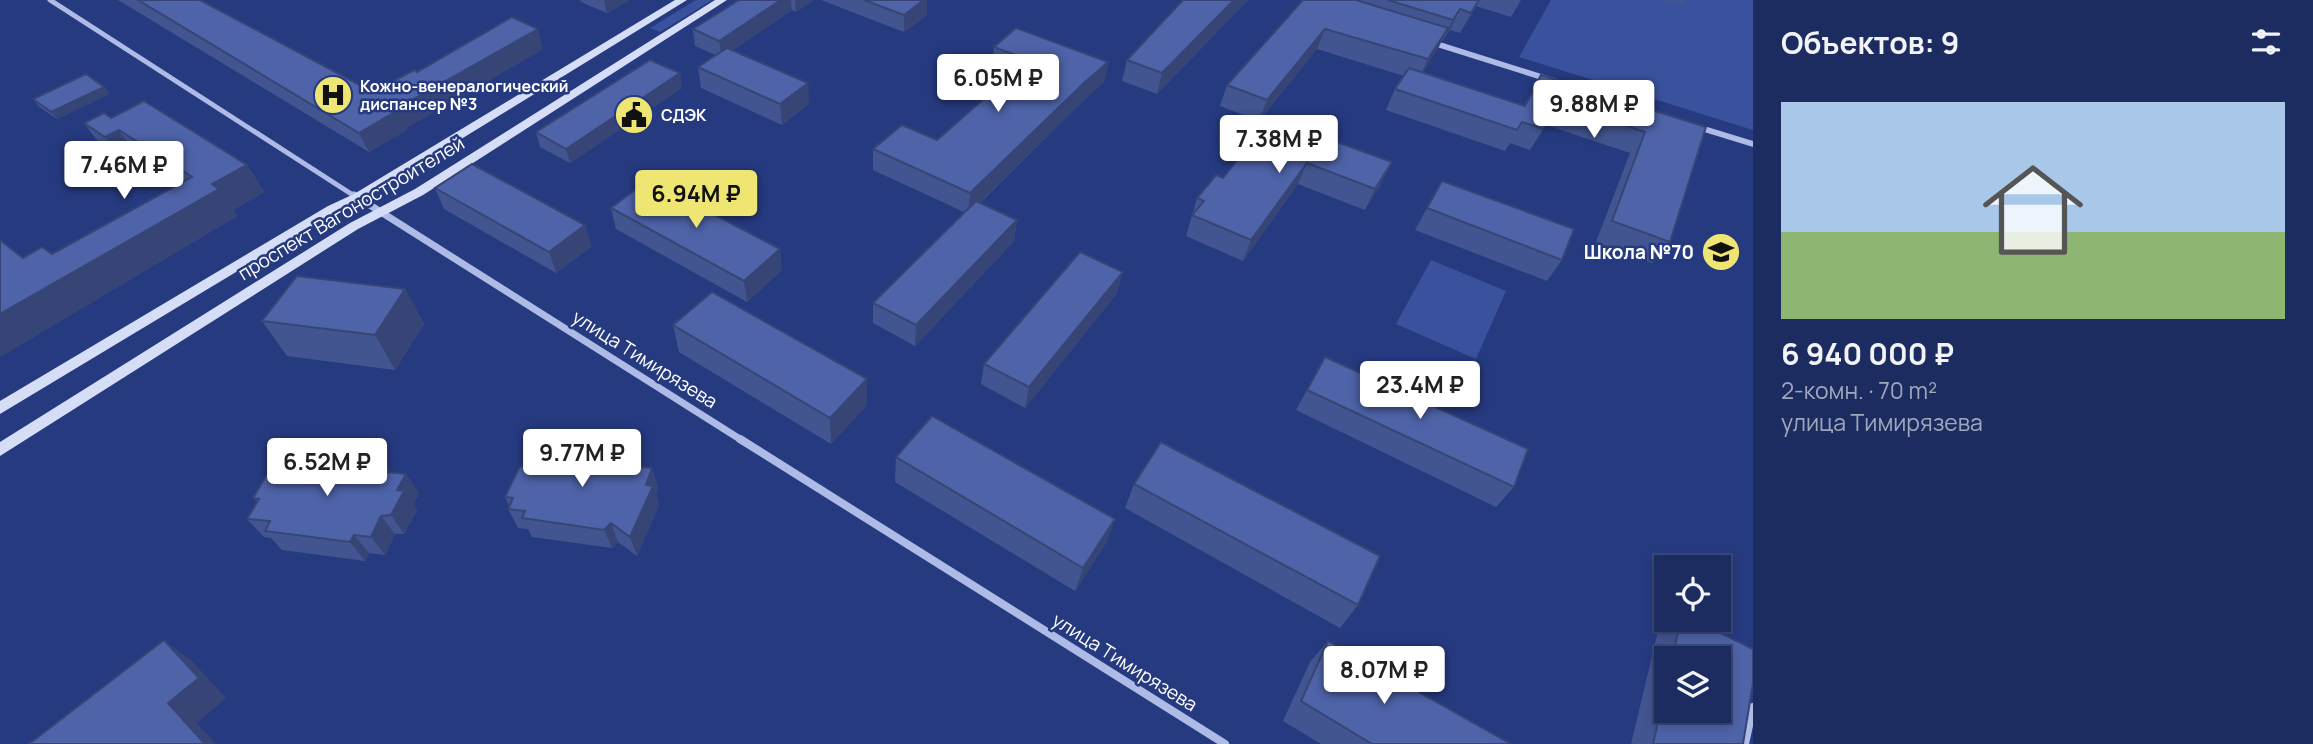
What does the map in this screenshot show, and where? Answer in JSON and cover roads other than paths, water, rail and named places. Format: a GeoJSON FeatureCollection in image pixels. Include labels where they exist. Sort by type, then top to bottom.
{"type":"FeatureCollection","features":[{"type":"Feature","properties":{"kind":"main road","name":"проспект Вагоностроителей"},"geometry":{"type":"LineString","coordinates":[[0,408],[320,216],[358,197],[682,0]]}},
{"type":"Feature","properties":{"kind":"main road","name":"проспект Вагоностроителей"},"geometry":{"type":"LineString","coordinates":[[0,450],[354,226],[384,213],[722,0]]}},
{"type":"Feature","properties":{"kind":"street","name":"улица Тимирязева"},"geometry":{"type":"LineString","coordinates":[[50,0],[1225,744]]}},
{"type":"Feature","properties":{"kind":"street"},"geometry":{"type":"LineString","coordinates":[[1416,37],[1561,83]]}},
{"type":"Feature","properties":{"kind":"street"},"geometry":{"type":"LineString","coordinates":[[1676,120],[1753,144]]}},
{"type":"Feature","properties":{"kind":"street"},"geometry":{"type":"LineString","coordinates":[[1745,744],[1753,707]]}},
{"type":"Feature","properties":{"kind":"place","name":"Кожно-венералогический диспансер №3"},"geometry":{"type":"Point","coordinates":[333,95]}},
{"type":"Feature","properties":{"kind":"place","name":"СДЭК"},"geometry":{"type":"Point","coordinates":[634,115]}},
{"type":"Feature","properties":{"kind":"place","name":"Школа №70"},"geometry":{"type":"Point","coordinates":[1721,252]}}]}
